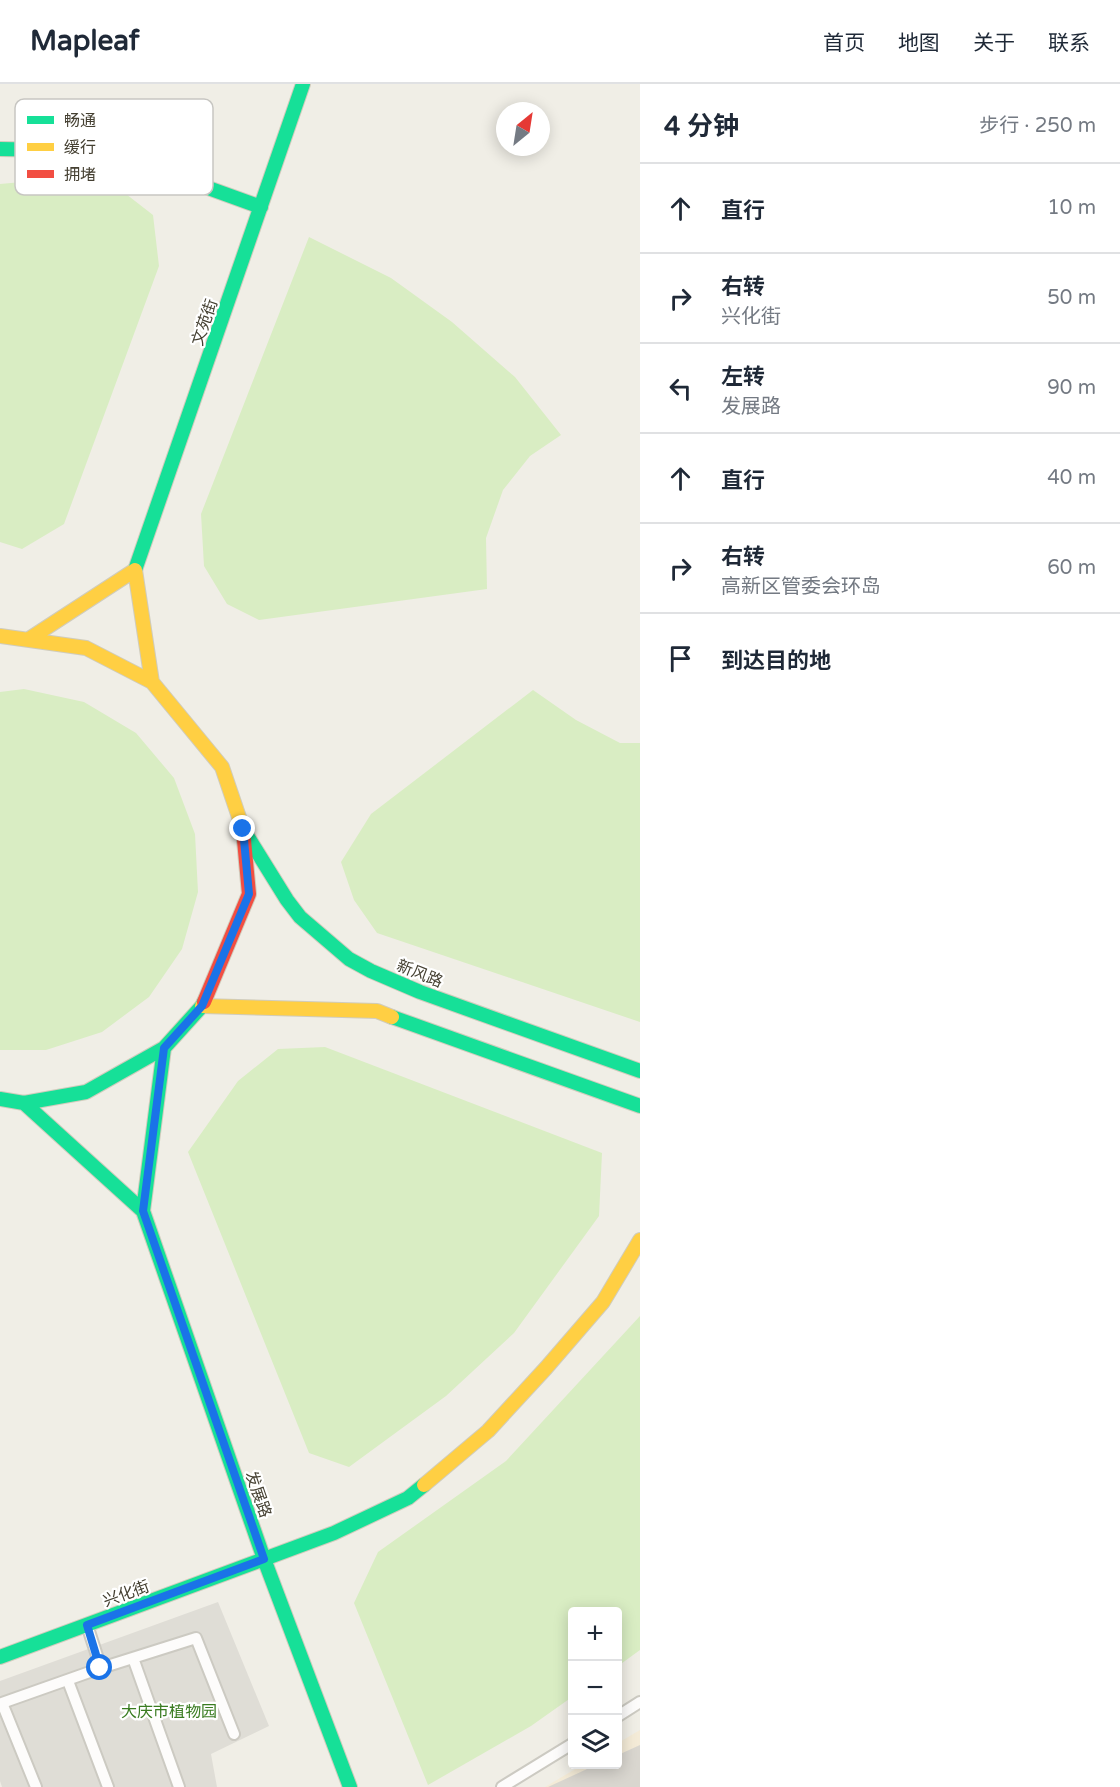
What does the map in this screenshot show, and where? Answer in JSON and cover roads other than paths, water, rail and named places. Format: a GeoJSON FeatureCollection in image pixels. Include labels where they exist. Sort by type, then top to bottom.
{"type":"FeatureCollection","features":[{"type":"Feature","properties":{"kind":"main road","name":"文苑街"},"geometry":{"type":"LineString","coordinates":[[135,570],[303,84]]}},
{"type":"Feature","properties":{"kind":"main road"},"geometry":{"type":"LineString","coordinates":[[0,149],[15,149]]}},
{"type":"Feature","properties":{"kind":"main road"},"geometry":{"type":"LineString","coordinates":[[213,190],[261,207]]}},
{"type":"Feature","properties":{"kind":"main road"},"geometry":{"type":"LineString","coordinates":[[29,639],[135,570],[152,682]]}},
{"type":"Feature","properties":{"kind":"main road"},"geometry":{"type":"LineString","coordinates":[[0,1099],[24,1103],[86,1092],[164,1048],[202,1006],[249,894],[243,829],[222,767],[152,682],[86,648],[1,635]]}},
{"type":"Feature","properties":{"kind":"main road","name":"新风路"},"geometry":{"type":"LineString","coordinates":[[243,829],[300,917],[349,959],[420,992],[640,1071]]}},
{"type":"Feature","properties":{"kind":"main road"},"geometry":{"type":"LineString","coordinates":[[202,1006],[377,1011],[640,1106]]}},
{"type":"Feature","properties":{"kind":"main road"},"geometry":{"type":"LineString","coordinates":[[143,1211],[164,1048]]}},
{"type":"Feature","properties":{"kind":"main road"},"geometry":{"type":"LineString","coordinates":[[24,1103],[143,1211]]}},
{"type":"Feature","properties":{"kind":"main road","name":"发展路"},"geometry":{"type":"LineString","coordinates":[[143,1211],[264,1559],[350,1787]]}},
{"type":"Feature","properties":{"kind":"main road","name":"兴化街"},"geometry":{"type":"LineString","coordinates":[[0,1657],[334,1533],[408,1498],[488,1431],[546,1368],[603,1302],[640,1240]]}},
{"type":"Feature","properties":{"kind":"lane"},"geometry":{"type":"LineString","coordinates":[[87,1625],[100,1668]]}},
{"type":"Feature","properties":{"kind":"lane"},"geometry":{"type":"LineString","coordinates":[[36,1787],[2,1702],[196,1638],[234,1734]]}},
{"type":"Feature","properties":{"kind":"lane"},"geometry":{"type":"LineString","coordinates":[[133,1658],[179,1787]]}},
{"type":"Feature","properties":{"kind":"lane"},"geometry":{"type":"LineString","coordinates":[[68,1681],[108,1787]]}},
{"type":"Feature","properties":{"kind":"lane"},"geometry":{"type":"LineString","coordinates":[[620,1715],[640,1702]]}},
{"type":"Feature","properties":{"kind":"lane"},"geometry":{"type":"LineString","coordinates":[[502,1787],[568,1747]]}},
{"type":"Feature","properties":{"kind":"park label","name":"大庆市植物园"},"geometry":{"type":"Point","coordinates":[169,1711]}}]}
